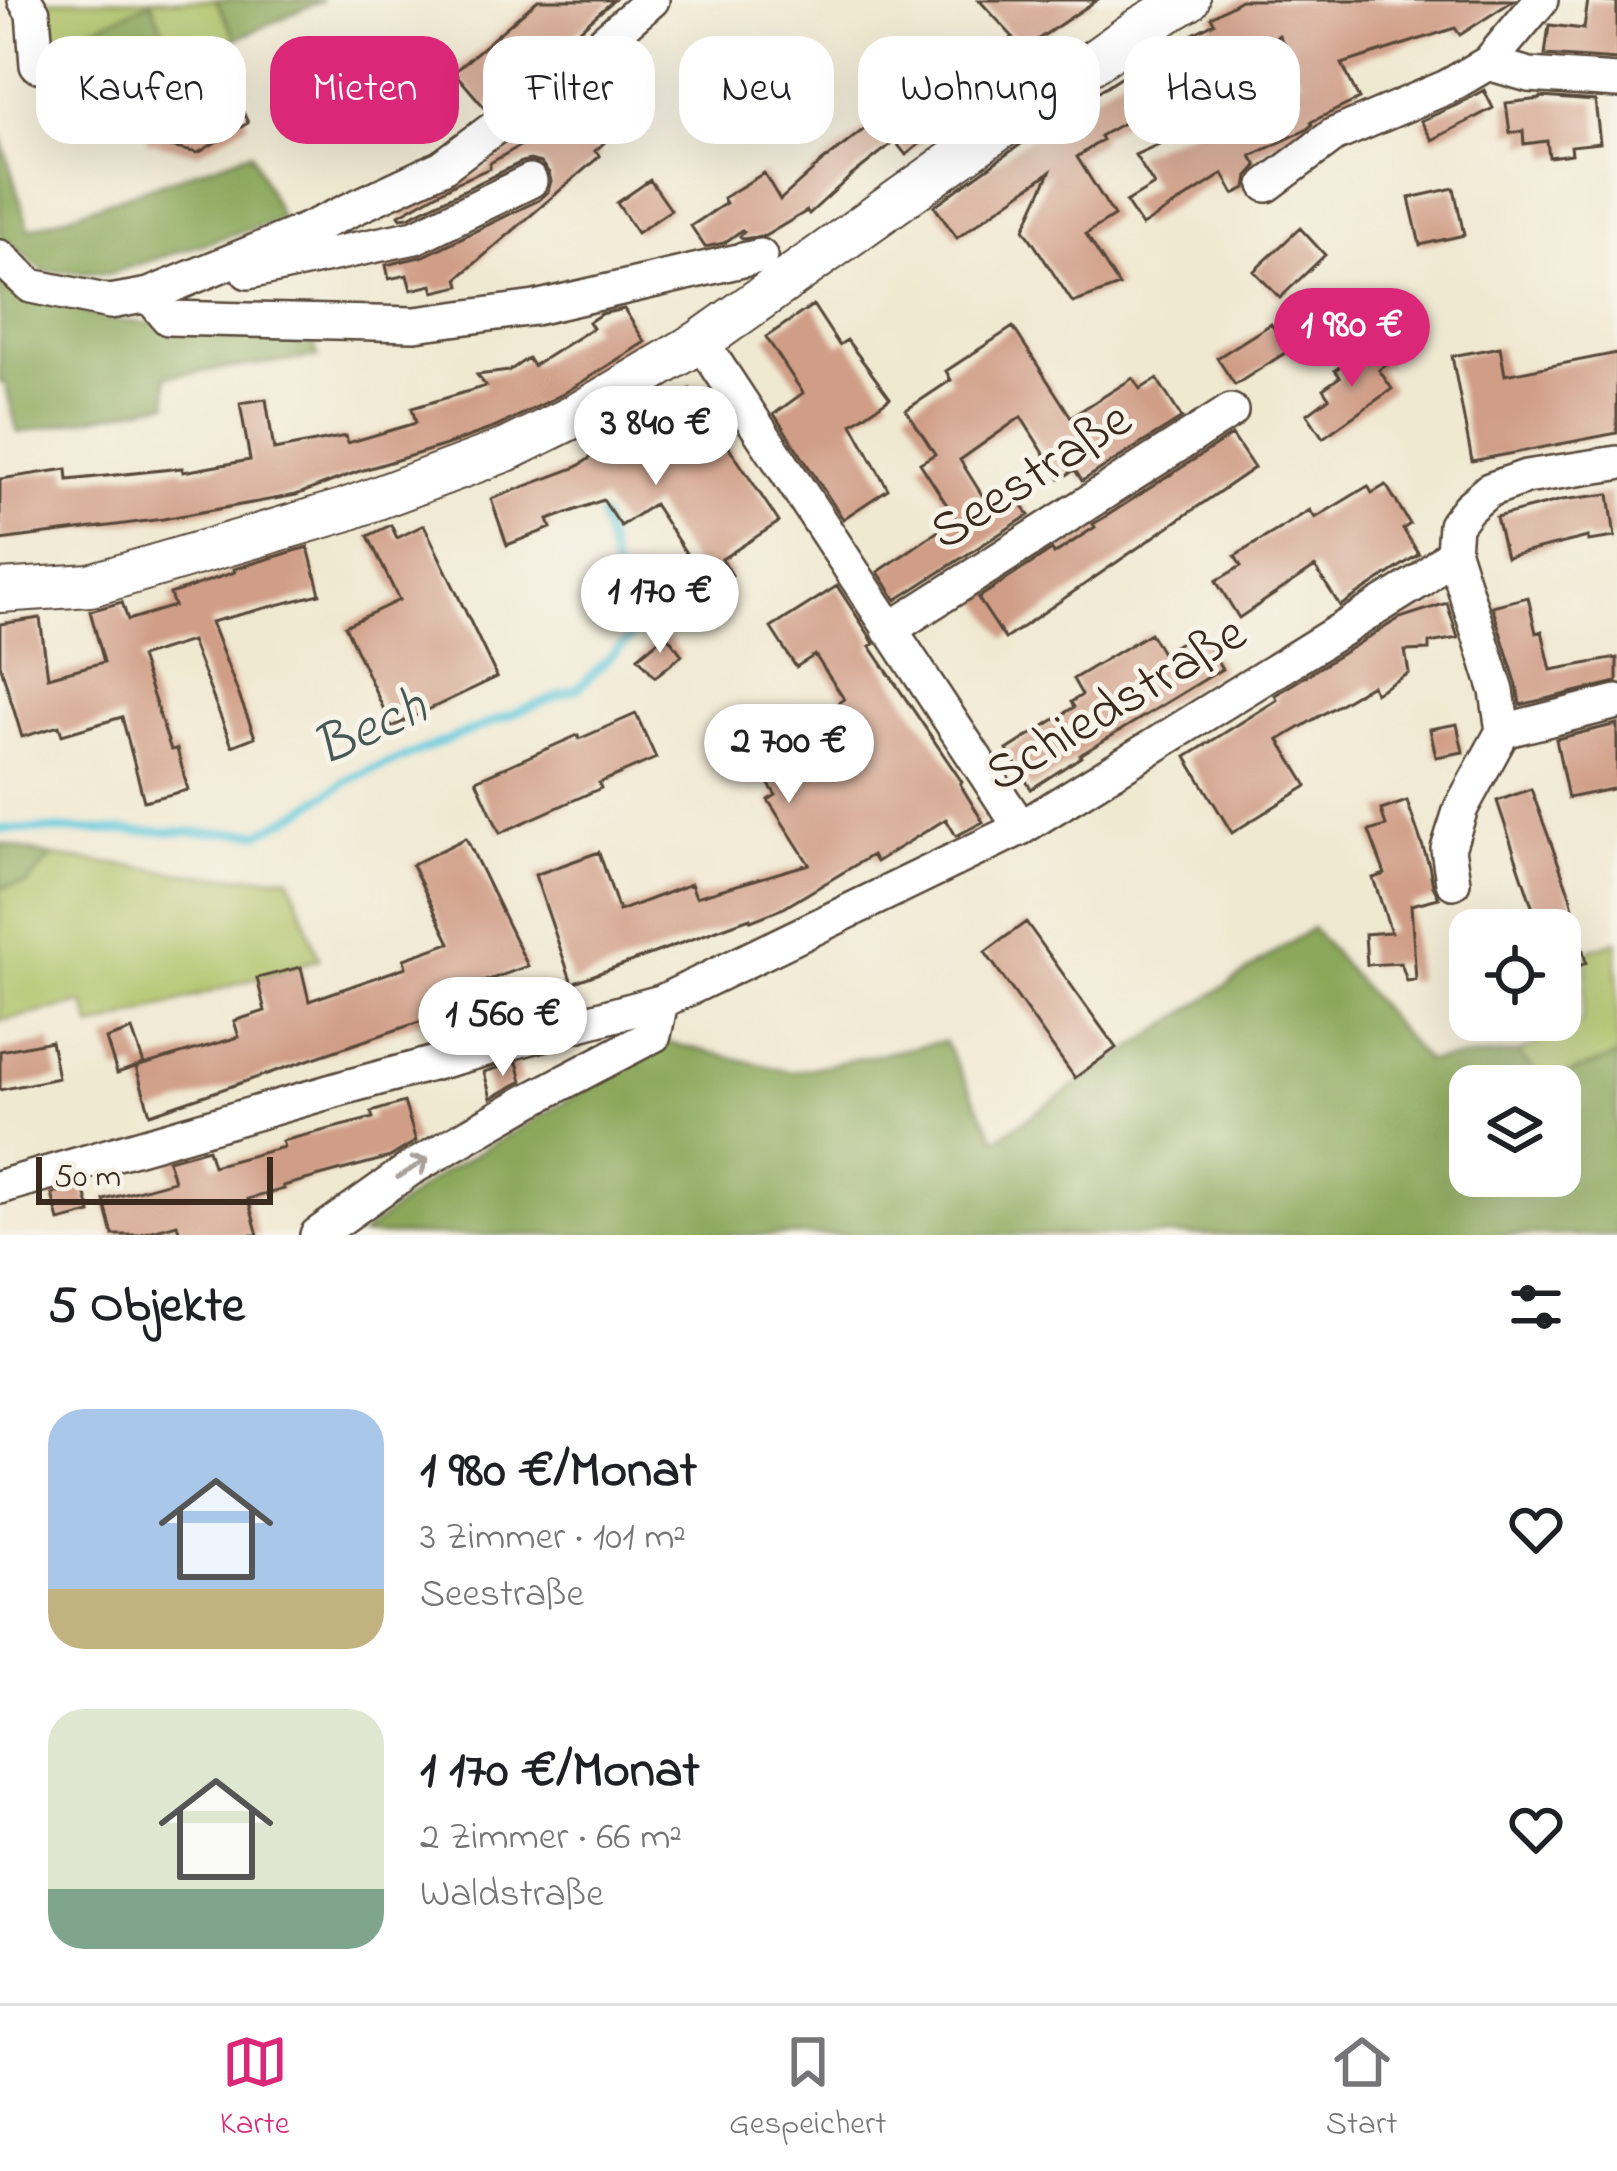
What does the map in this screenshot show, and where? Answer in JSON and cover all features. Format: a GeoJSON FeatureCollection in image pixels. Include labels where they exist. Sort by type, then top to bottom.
{"type":"FeatureCollection","features":[{"type":"Feature","properties":{"kind":"main road"},"geometry":{"type":"LineString","coordinates":[[0,591],[90,585],[346,510],[506,450],[644,377],[701,341],[1142,27],[1188,0]]}},
{"type":"Feature","properties":{"kind":"street"},"geometry":{"type":"LineString","coordinates":[[25,0],[33,13],[36,52]]}},
{"type":"Feature","properties":{"kind":"street"},"geometry":{"type":"LineString","coordinates":[[0,256],[31,286],[110,302],[149,295],[309,229],[442,166],[564,76],[652,0]]}},
{"type":"Feature","properties":{"kind":"street"},"geometry":{"type":"LineString","coordinates":[[1267,185],[1334,135],[1447,87],[1488,63],[1541,0]]}},
{"type":"Feature","properties":{"kind":"street"},"geometry":{"type":"LineString","coordinates":[[1488,63],[1529,75],[1617,81]]}},
{"type":"Feature","properties":{"kind":"street"},"geometry":{"type":"LineString","coordinates":[[244,256],[248,272],[416,237],[530,181]]}},
{"type":"Feature","properties":{"kind":"street"},"geometry":{"type":"LineString","coordinates":[[149,295],[168,318],[415,324],[535,308],[760,256]]}},
{"type":"Feature","properties":{"kind":"street"},"geometry":{"type":"LineString","coordinates":[[701,341],[1021,828]]}},
{"type":"Feature","properties":{"kind":"street","name":"Seestraße"},"geometry":{"type":"LineString","coordinates":[[889,630],[1231,411]]}},
{"type":"Feature","properties":{"kind":"street"},"geometry":{"type":"LineString","coordinates":[[1453,882],[1448,849],[1461,808],[1503,731],[1497,691],[1453,552],[1455,525],[1489,490],[1526,477],[1617,463]]}},
{"type":"Feature","properties":{"kind":"street","name":"Schiedstraße"},"geometry":{"type":"LineString","coordinates":[[0,1187],[346,1087],[657,1018],[1021,828],[1423,579],[1453,552]]}},
{"type":"Feature","properties":{"kind":"street"},"geometry":{"type":"LineString","coordinates":[[1503,731],[1617,702]]}},
{"type":"Feature","properties":{"kind":"street"},"geometry":{"type":"LineString","coordinates":[[317,1235],[410,1169],[528,1102],[657,1018]]}},
{"type":"Feature","properties":{"kind":"green space"},"geometry":{"type":"Polygon","coordinates":[[[32,0],[216,0],[234,36],[165,36],[150,3],[76,36],[53,36],[32,0]]]}},
{"type":"Feature","properties":{"kind":"green space"},"geometry":{"type":"Polygon","coordinates":[[[216,0],[323,0],[243,36],[234,36],[216,0]]]}},
{"type":"Feature","properties":{"kind":"green space"},"geometry":{"type":"Polygon","coordinates":[[[151,2],[166,36],[76,36],[151,2]]]}},
{"type":"Feature","properties":{"kind":"green space"},"geometry":{"type":"Polygon","coordinates":[[[0,134],[29,229],[251,152],[282,219],[108,274],[44,271],[0,236],[0,134]]]}},
{"type":"Feature","properties":{"kind":"green space"},"geometry":{"type":"Polygon","coordinates":[[[0,273],[20,292],[108,320],[312,334],[318,357],[166,376],[168,403],[18,433],[5,383],[0,383],[0,273]]]}},
{"type":"Feature","properties":{"kind":"green space"},"geometry":{"type":"Polygon","coordinates":[[[0,843],[52,856],[27,884],[0,888],[0,843]]]}},
{"type":"Feature","properties":{"kind":"green space"},"geometry":{"type":"Polygon","coordinates":[[[52,856],[208,876],[290,877],[319,959],[92,1028],[84,1003],[0,1021],[0,888],[27,884],[52,856]]]}},
{"type":"Feature","properties":{"kind":"green space"},"geometry":{"type":"Polygon","coordinates":[[[1312,928],[1426,1061],[1518,1053],[1530,1065],[1449,1065],[1449,1197],[1581,1197],[1581,1069],[1617,1056],[1617,1235],[361,1235],[434,1178],[668,1042],[792,1072],[944,1041],[996,1139],[1312,928]]]}},
{"type":"Feature","properties":{"kind":"green space"},"geometry":{"type":"Polygon","coordinates":[[[1617,941],[1617,1056],[1581,1070],[1581,1065],[1529,1065],[1518,1053],[1543,1041],[1581,1041],[1589,950],[1617,941]]]}},
{"type":"Feature","properties":{"kind":"building"},"geometry":{"type":"Polygon","coordinates":[[[538,0],[614,0],[573,36],[496,36],[538,0]]]}},
{"type":"Feature","properties":{"kind":"building"},"geometry":{"type":"Polygon","coordinates":[[[979,0],[1097,0],[1043,36],[1012,36],[979,0]]]}},
{"type":"Feature","properties":{"kind":"building"},"geometry":{"type":"Polygon","coordinates":[[[1241,0],[1514,0],[1460,35],[1455,28],[1342,64],[1359,99],[1311,122],[1300,133],[1300,36],[1189,36],[1214,23],[1211,17],[1241,0]]]}},
{"type":"Feature","properties":{"kind":"building"},"geometry":{"type":"Polygon","coordinates":[[[1588,0],[1617,3],[1617,60],[1545,55],[1549,25],[1584,29],[1588,0]]]}},
{"type":"Feature","properties":{"kind":"building"},"geometry":{"type":"Polygon","coordinates":[[[483,47],[483,106],[459,78],[459,68],[483,47]]]}},
{"type":"Feature","properties":{"kind":"building"},"geometry":{"type":"Polygon","coordinates":[[[1124,75],[1124,122],[1100,136],[1100,91],[1124,75]]]}},
{"type":"Feature","properties":{"kind":"building"},"geometry":{"type":"Polygon","coordinates":[[[1484,90],[1493,108],[1432,140],[1421,121],[1484,90]]]}},
{"type":"Feature","properties":{"kind":"building"},"geometry":{"type":"Polygon","coordinates":[[[1541,97],[1595,101],[1600,143],[1571,146],[1572,154],[1549,157],[1547,141],[1524,144],[1523,131],[1510,133],[1506,103],[1541,97]]]}},
{"type":"Feature","properties":{"kind":"building"},"geometry":{"type":"Polygon","coordinates":[[[858,134],[858,144],[891,144],[809,214],[765,236],[742,239],[742,230],[724,243],[705,247],[691,226],[726,203],[723,198],[764,173],[780,200],[858,134]]]}},
{"type":"Feature","properties":{"kind":"building"},"geometry":{"type":"Polygon","coordinates":[[[156,144],[213,144],[198,153],[156,144]]]}},
{"type":"Feature","properties":{"kind":"building"},"geometry":{"type":"Polygon","coordinates":[[[523,144],[603,144],[595,151],[600,156],[458,278],[460,286],[434,292],[432,285],[411,290],[407,275],[389,279],[386,265],[424,256],[548,192],[549,173],[541,163],[530,160],[408,217],[399,215],[490,168],[490,163],[523,144]]]}},
{"type":"Feature","properties":{"kind":"building"},"geometry":{"type":"Polygon","coordinates":[[[897,144],[920,144],[906,155],[897,144]]]}},
{"type":"Feature","properties":{"kind":"building"},"geometry":{"type":"Polygon","coordinates":[[[1021,144],[1096,144],[1077,157],[1114,216],[1086,234],[1119,286],[1073,303],[1024,229],[1050,172],[957,238],[934,206],[1021,144]]]}},
{"type":"Feature","properties":{"kind":"building"},"geometry":{"type":"Polygon","coordinates":[[[1159,144],[1276,144],[1251,156],[1257,166],[1246,188],[1234,194],[1223,174],[1142,226],[1126,202],[1154,185],[1135,155],[1159,144]]]}},
{"type":"Feature","properties":{"kind":"building"},"geometry":{"type":"Polygon","coordinates":[[[650,180],[671,210],[637,233],[617,203],[650,180]]]}},
{"type":"Feature","properties":{"kind":"building"},"geometry":{"type":"Polygon","coordinates":[[[1454,188],[1464,235],[1420,245],[1409,198],[1454,188]]]}},
{"type":"Feature","properties":{"kind":"building"},"geometry":{"type":"Polygon","coordinates":[[[1300,228],[1325,255],[1280,298],[1254,271],[1300,228]]]}},
{"type":"Feature","properties":{"kind":"building"},"geometry":{"type":"Polygon","coordinates":[[[813,305],[839,345],[847,340],[890,398],[852,424],[888,489],[843,519],[774,414],[803,393],[766,337],[813,305]]]}},
{"type":"Feature","properties":{"kind":"building"},"geometry":{"type":"Polygon","coordinates":[[[624,309],[645,342],[563,394],[496,427],[296,495],[163,519],[0,540],[0,479],[67,469],[68,480],[182,468],[183,472],[250,460],[240,403],[266,399],[274,450],[346,436],[348,443],[416,423],[412,408],[486,386],[477,375],[509,371],[528,358],[533,366],[593,328],[589,322],[601,314],[624,309]]]}},
{"type":"Feature","properties":{"kind":"building"},"geometry":{"type":"Polygon","coordinates":[[[1271,324],[1288,351],[1235,385],[1217,358],[1271,324]]]}},
{"type":"Feature","properties":{"kind":"building"},"geometry":{"type":"Polygon","coordinates":[[[1013,327],[1071,417],[1133,378],[1140,389],[1157,379],[1182,418],[1082,481],[1075,470],[1060,479],[1021,417],[960,460],[987,503],[1011,487],[1029,515],[896,600],[878,572],[956,519],[920,463],[935,454],[906,410],[951,380],[946,371],[1013,327]]]}},
{"type":"Feature","properties":{"kind":"building"},"geometry":{"type":"Polygon","coordinates":[[[1375,342],[1389,363],[1379,370],[1392,389],[1323,438],[1307,414],[1329,398],[1323,389],[1340,377],[1335,370],[1375,342]]]}},
{"type":"Feature","properties":{"kind":"building"},"geometry":{"type":"Polygon","coordinates":[[[1500,347],[1505,375],[1617,353],[1617,433],[1472,461],[1452,356],[1500,347]]]}},
{"type":"Feature","properties":{"kind":"building"},"geometry":{"type":"Polygon","coordinates":[[[690,389],[779,522],[722,559],[732,575],[710,590],[654,504],[621,526],[603,500],[548,520],[551,528],[507,545],[491,499],[577,467],[690,389]]]}},
{"type":"Feature","properties":{"kind":"building"},"geometry":{"type":"Polygon","coordinates":[[[1232,435],[1254,468],[1005,639],[978,598],[1052,550],[1054,554],[1232,435]]]}},
{"type":"Feature","properties":{"kind":"building"},"geometry":{"type":"Polygon","coordinates":[[[1386,485],[1410,524],[1403,529],[1419,554],[1340,606],[1315,567],[1239,618],[1216,581],[1241,566],[1235,556],[1310,510],[1315,518],[1368,486],[1372,493],[1386,485]]]}},
{"type":"Feature","properties":{"kind":"building"},"geometry":{"type":"Polygon","coordinates":[[[1609,494],[1615,537],[1588,541],[1588,537],[1506,557],[1496,517],[1609,494]]]}},
{"type":"Feature","properties":{"kind":"building"},"geometry":{"type":"Polygon","coordinates":[[[391,525],[397,538],[424,525],[497,677],[392,727],[345,626],[399,600],[368,536],[391,525]]]}},
{"type":"Feature","properties":{"kind":"building"},"geometry":{"type":"Polygon","coordinates":[[[308,547],[320,594],[211,622],[255,737],[232,746],[191,641],[140,657],[188,790],[144,801],[122,717],[62,735],[59,726],[22,737],[0,664],[0,624],[40,618],[48,677],[104,662],[90,611],[122,602],[128,620],[174,606],[170,594],[308,547]]]}},
{"type":"Feature","properties":{"kind":"building"},"geometry":{"type":"Polygon","coordinates":[[[837,586],[983,822],[956,836],[946,819],[876,862],[872,855],[784,908],[572,983],[535,875],[599,852],[619,911],[691,884],[696,897],[809,864],[768,800],[776,795],[753,761],[844,699],[815,655],[796,667],[771,628],[837,586]]]}},
{"type":"Feature","properties":{"kind":"building"},"geometry":{"type":"Polygon","coordinates":[[[1528,597],[1551,670],[1617,658],[1617,682],[1520,705],[1492,606],[1528,597]]]}},
{"type":"Feature","properties":{"kind":"building"},"geometry":{"type":"Polygon","coordinates":[[[1447,603],[1458,638],[1429,643],[1429,650],[1405,651],[1409,673],[1375,693],[1372,685],[1279,740],[1307,786],[1232,833],[1186,757],[1400,618],[1447,603]]]}},
{"type":"Feature","properties":{"kind":"building"},"geometry":{"type":"Polygon","coordinates":[[[1199,631],[1222,669],[1031,789],[1007,750],[1074,707],[1071,702],[1082,695],[1073,679],[1150,633],[1162,653],[1199,631]]]}},
{"type":"Feature","properties":{"kind":"building"},"geometry":{"type":"Polygon","coordinates":[[[666,634],[682,655],[655,677],[638,657],[666,634]]]}},
{"type":"Feature","properties":{"kind":"building"},"geometry":{"type":"Polygon","coordinates":[[[636,714],[656,758],[500,833],[476,780],[636,714]]]}},
{"type":"Feature","properties":{"kind":"building"},"geometry":{"type":"Polygon","coordinates":[[[1457,724],[1463,752],[1436,757],[1430,729],[1457,724]]]}},
{"type":"Feature","properties":{"kind":"building"},"geometry":{"type":"Polygon","coordinates":[[[1617,724],[1617,788],[1568,798],[1556,739],[1617,724]]]}},
{"type":"Feature","properties":{"kind":"building"},"geometry":{"type":"Polygon","coordinates":[[[1531,789],[1573,909],[1533,909],[1497,801],[1531,789]]]}},
{"type":"Feature","properties":{"kind":"building"},"geometry":{"type":"Polygon","coordinates":[[[1407,801],[1439,898],[1411,905],[1416,980],[1407,981],[1401,963],[1367,965],[1365,934],[1391,932],[1373,878],[1385,874],[1369,831],[1386,826],[1381,810],[1407,801]]]}},
{"type":"Feature","properties":{"kind":"building"},"geometry":{"type":"Polygon","coordinates":[[[466,838],[528,966],[455,992],[463,1014],[427,1027],[425,1020],[150,1114],[136,1067],[239,1037],[234,1021],[265,1011],[257,978],[301,967],[309,1001],[406,967],[404,959],[450,943],[412,865],[466,838]]]}},
{"type":"Feature","properties":{"kind":"building"},"geometry":{"type":"Polygon","coordinates":[[[1026,922],[1116,1048],[1075,1078],[985,952],[1026,922]]]}},
{"type":"Feature","properties":{"kind":"building"},"geometry":{"type":"Polygon","coordinates":[[[132,1030],[144,1064],[117,1073],[106,1039],[132,1030]]]}},
{"type":"Feature","properties":{"kind":"building"},"geometry":{"type":"Polygon","coordinates":[[[51,1041],[58,1078],[0,1090],[0,1051],[51,1041]]]}},
{"type":"Feature","properties":{"kind":"building"},"geometry":{"type":"Polygon","coordinates":[[[517,1062],[522,1081],[491,1098],[484,1072],[517,1062]]]}},
{"type":"Feature","properties":{"kind":"building"},"geometry":{"type":"Polygon","coordinates":[[[404,1102],[416,1141],[390,1157],[248,1199],[258,1235],[180,1235],[177,1224],[138,1235],[113,1235],[104,1200],[174,1181],[168,1160],[208,1149],[213,1166],[284,1147],[282,1141],[373,1118],[371,1112],[404,1102]]]}},
{"type":"Feature","properties":{"kind":"building"},"geometry":{"type":"Polygon","coordinates":[[[83,1185],[91,1213],[59,1221],[52,1194],[83,1185]]]}},
{"type":"Feature","properties":{"kind":"waterway","name":"Bech"},"geometry":{"type":"LineString","coordinates":[[0,829],[260,833],[352,778],[578,688],[632,636],[601,517]]}}]}
